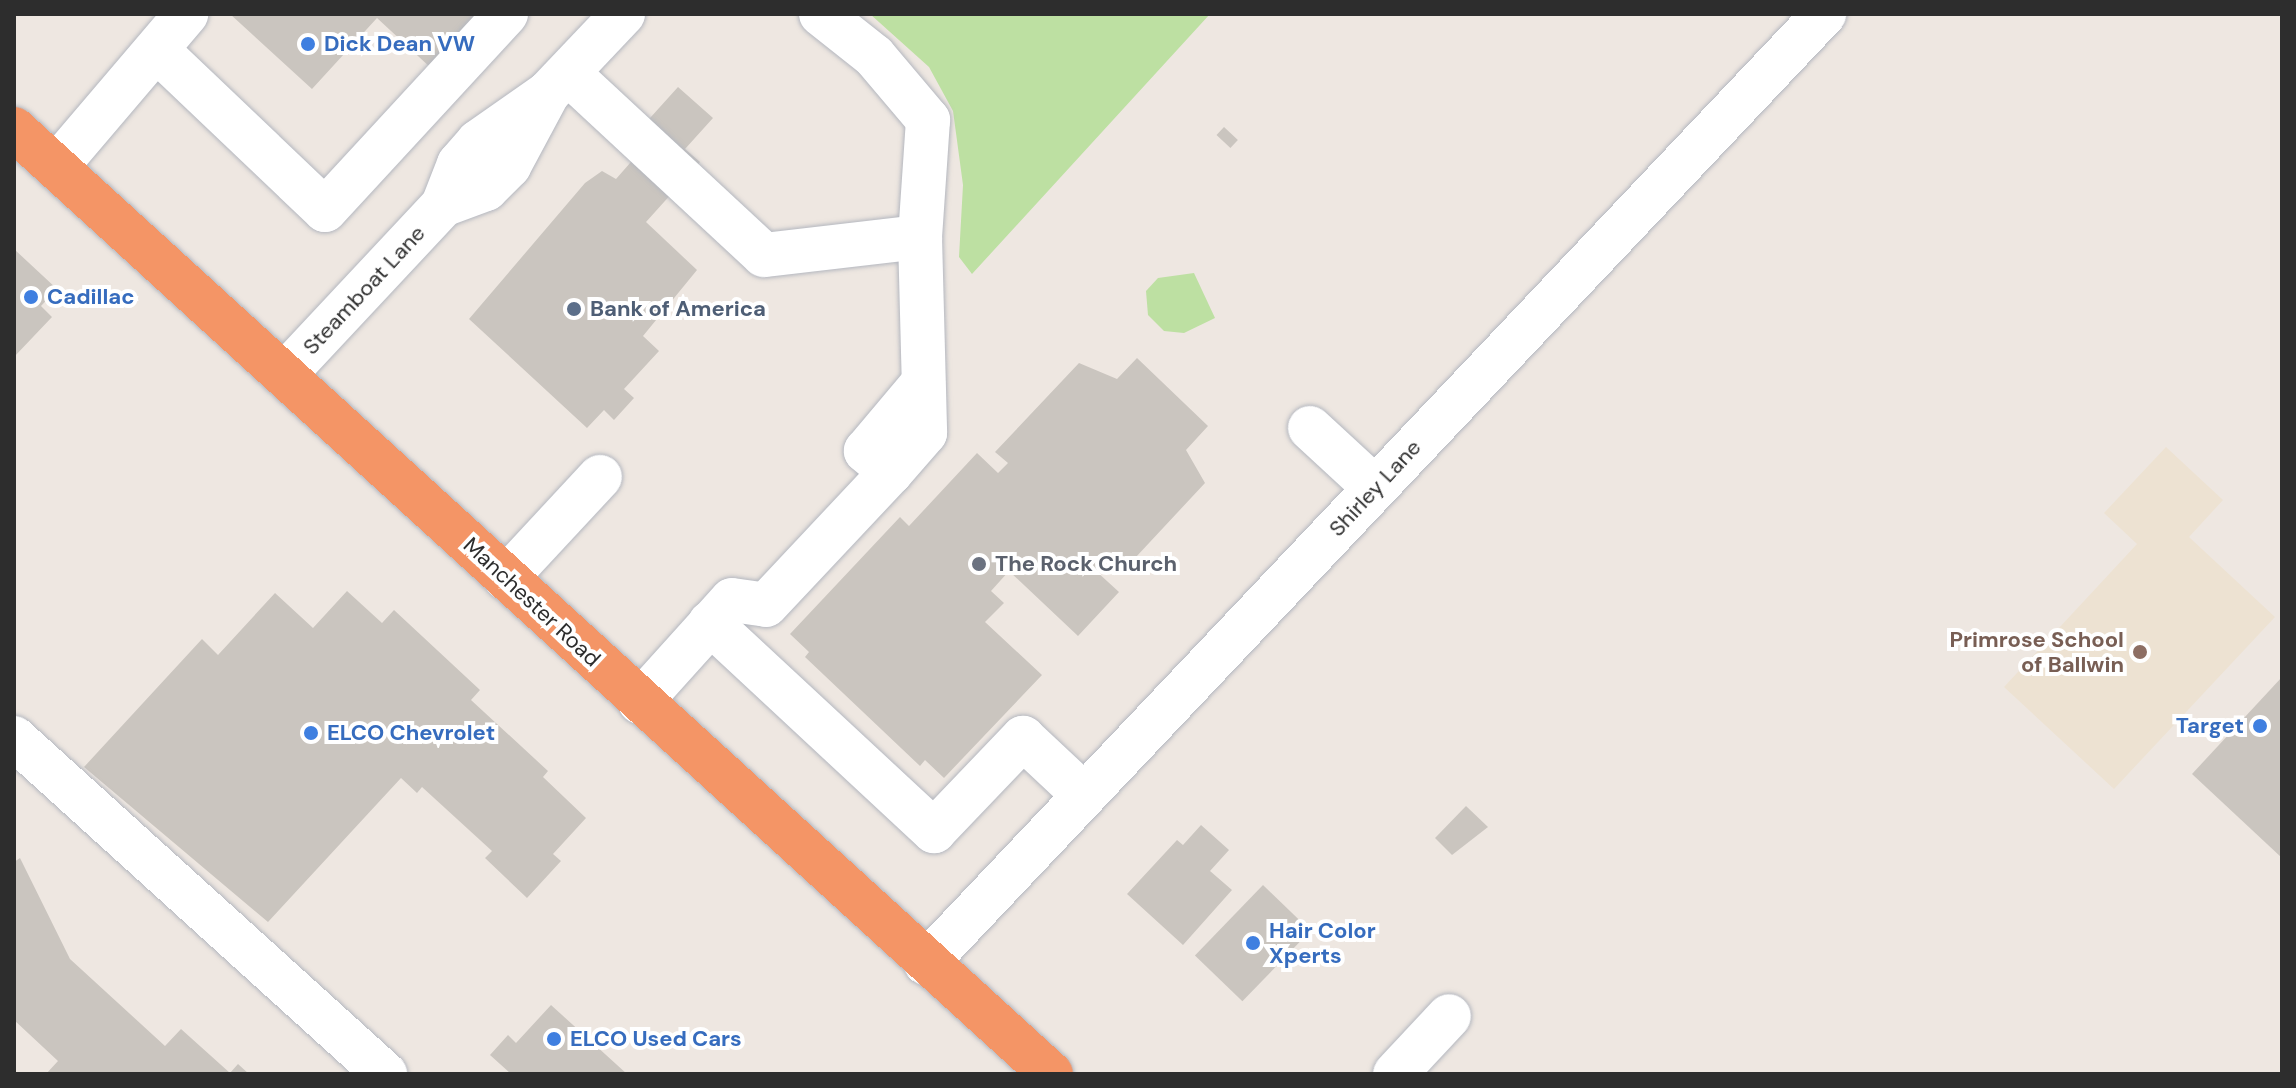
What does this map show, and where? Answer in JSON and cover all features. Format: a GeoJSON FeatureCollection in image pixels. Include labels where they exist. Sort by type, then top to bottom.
{"type":"FeatureCollection","features":[{"type":"Feature","properties":{"kind":"highway","name":"Manchester Road"},"geometry":{"type":"LineString","coordinates":[[14,129],[1051,1074]]}},
{"type":"Feature","properties":{"kind":"street"},"geometry":{"type":"LineString","coordinates":[[56,167],[159,52],[186,14]]}},
{"type":"Feature","properties":{"kind":"street"},"geometry":{"type":"LineString","coordinates":[[159,52],[325,210],[506,14]]}},
{"type":"Feature","properties":{"kind":"street","name":"Steamboat Lane"},"geometry":{"type":"LineString","coordinates":[[285,374],[443,205],[486,189],[509,166],[558,83],[623,14]]}},
{"type":"Feature","properties":{"kind":"street"},"geometry":{"type":"LineString","coordinates":[[640,702],[721,611],[766,605],[836,531],[881,468],[923,383],[920,237],[928,120],[874,56],[821,14]]}},
{"type":"Feature","properties":{"kind":"street","name":"Shirley Lane"},"geometry":{"type":"LineString","coordinates":[[926,963],[1824,14]]}},
{"type":"Feature","properties":{"kind":"street"},"geometry":{"type":"LineString","coordinates":[[558,83],[764,255],[920,237]]}},
{"type":"Feature","properties":{"kind":"street"},"geometry":{"type":"LineString","coordinates":[[1310,428],[1375,488]]}},
{"type":"Feature","properties":{"kind":"street"},"geometry":{"type":"LineString","coordinates":[[506,578],[600,477]]}},
{"type":"Feature","properties":{"kind":"street"},"geometry":{"type":"LineString","coordinates":[[721,611],[934,831],[1023,738],[1084,795]]}},
{"type":"Feature","properties":{"kind":"street"},"geometry":{"type":"LineString","coordinates":[[14,738],[385,1074]]}},
{"type":"Feature","properties":{"kind":"street"},"geometry":{"type":"LineString","coordinates":[[1395,1074],[1449,1016]]}},
{"type":"Feature","properties":{"kind":"shaded area","name":"Primrose School of Ballwin"},"geometry":{"type":"Polygon","coordinates":[[[2166,447],[2223,500],[2189,537],[2275,617],[2114,789],[2004,687],[2137,544],[2104,513],[2166,447]]]}},
{"type":"Feature","properties":{"kind":"green space"},"geometry":{"type":"Polygon","coordinates":[[[870,14],[1210,14],[972,274],[959,257],[963,185],[953,111],[929,67],[870,14]]]}},
{"type":"Feature","properties":{"kind":"green space"},"geometry":{"type":"Polygon","coordinates":[[[1194,273],[1215,318],[1184,333],[1164,331],[1148,315],[1146,291],[1158,278],[1194,273]]]}},
{"type":"Feature","properties":{"kind":"building","name":"Dick Dean VW"},"geometry":{"type":"Polygon","coordinates":[[[230,14],[482,14],[432,69],[377,18],[312,89],[230,14]]]}},
{"type":"Feature","properties":{"kind":"building","name":"Bank of America"},"geometry":{"type":"Polygon","coordinates":[[[678,87],[713,118],[685,149],[700,162],[646,222],[697,270],[643,336],[659,351],[624,389],[634,398],[614,420],[604,410],[587,428],[469,319],[585,183],[602,171],[616,179],[652,138],[641,128],[678,87]]]}},
{"type":"Feature","properties":{"kind":"building"},"geometry":{"type":"Polygon","coordinates":[[[1224,127],[1238,140],[1230,148],[1216,135],[1224,127]]]}},
{"type":"Feature","properties":{"kind":"building","name":"Cadillac"},"geometry":{"type":"Polygon","coordinates":[[[14,249],[57,289],[41,306],[52,317],[14,357],[14,249]]]}},
{"type":"Feature","properties":{"kind":"building","name":"The Rock Church"},"geometry":{"type":"Polygon","coordinates":[[[1137,358],[1208,426],[1186,450],[1205,483],[1122,572],[1108,558],[1096,571],[1119,592],[1078,636],[1009,571],[991,591],[1004,603],[985,622],[1042,675],[944,778],[925,760],[920,766],[805,657],[809,652],[790,634],[900,517],[909,526],[977,453],[998,473],[1008,463],[995,452],[1079,363],[1117,379],[1137,358]]]}},
{"type":"Feature","properties":{"kind":"building","name":"ELCO Chevrolet"},"geometry":{"type":"Polygon","coordinates":[[[347,591],[382,623],[394,610],[480,690],[471,700],[548,771],[543,777],[586,818],[553,854],[561,861],[527,898],[485,858],[492,851],[422,787],[417,793],[401,778],[268,922],[84,767],[202,639],[218,655],[275,593],[313,628],[347,591]]]}},
{"type":"Feature","properties":{"kind":"building","name":"Target"},"geometry":{"type":"Polygon","coordinates":[[[2282,677],[2282,858],[2192,774],[2282,677]]]}},
{"type":"Feature","properties":{"kind":"building"},"geometry":{"type":"Polygon","coordinates":[[[1466,806],[1488,827],[1452,855],[1435,838],[1466,806]]]}},
{"type":"Feature","properties":{"kind":"building"},"geometry":{"type":"Polygon","coordinates":[[[1201,825],[1229,850],[1210,871],[1232,890],[1183,945],[1127,894],[1177,840],[1183,845],[1201,825]]]}},
{"type":"Feature","properties":{"kind":"building"},"geometry":{"type":"Polygon","coordinates":[[[20,858],[70,959],[165,1046],[181,1029],[230,1073],[238,1064],[249,1074],[46,1074],[58,1061],[14,1020],[14,862],[20,858]]]}},
{"type":"Feature","properties":{"kind":"building","name":"Hair Color Xperts"},"geometry":{"type":"Polygon","coordinates":[[[1263,885],[1310,931],[1242,1001],[1195,955],[1263,885]]]}},
{"type":"Feature","properties":{"kind":"building","name":"ELCO Used Cars"},"geometry":{"type":"Polygon","coordinates":[[[551,1005],[627,1074],[511,1074],[490,1055],[508,1035],[516,1043],[551,1005]]]}},
{"type":"Feature","properties":{"kind":"place","name":"Dick Dean VW"},"geometry":{"type":"Point","coordinates":[308,44]}},
{"type":"Feature","properties":{"kind":"place","name":"Cadillac"},"geometry":{"type":"Point","coordinates":[31,297]}},
{"type":"Feature","properties":{"kind":"place","name":"Bank of America"},"geometry":{"type":"Point","coordinates":[574,309]}},
{"type":"Feature","properties":{"kind":"place","name":"The Rock Church"},"geometry":{"type":"Point","coordinates":[979,564]}},
{"type":"Feature","properties":{"kind":"place","name":"Primrose School of Ballwin"},"geometry":{"type":"Point","coordinates":[2140,652]}},
{"type":"Feature","properties":{"kind":"place","name":"Target"},"geometry":{"type":"Point","coordinates":[2260,726]}},
{"type":"Feature","properties":{"kind":"place","name":"ELCO Chevrolet"},"geometry":{"type":"Point","coordinates":[311,733]}},
{"type":"Feature","properties":{"kind":"place","name":"Hair Color Xperts"},"geometry":{"type":"Point","coordinates":[1253,943]}},
{"type":"Feature","properties":{"kind":"place","name":"ELCO Used Cars"},"geometry":{"type":"Point","coordinates":[554,1039]}}]}
